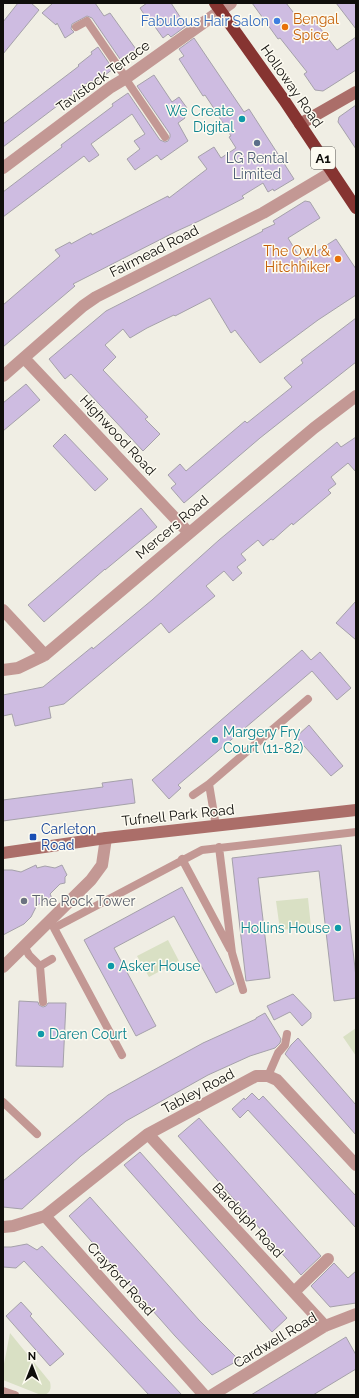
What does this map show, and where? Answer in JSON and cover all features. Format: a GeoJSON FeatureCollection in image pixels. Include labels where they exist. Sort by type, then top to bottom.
{"type":"FeatureCollection","features":[{"type":"Feature","properties":{"kind":"highway","name":"Holloway Road"},"geometry":{"type":"LineString","coordinates":[[218,7],[300,124],[356,208]]}},
{"type":"Feature","properties":{"kind":"street","name":"Tavistock Terrace"},"geometry":{"type":"LineString","coordinates":[[3,168],[218,7],[231,3]]}},
{"type":"Feature","properties":{"kind":"street"},"geometry":{"type":"LineString","coordinates":[[300,124],[356,92]]}},
{"type":"Feature","properties":{"kind":"street","name":"Fairmead Road"},"geometry":{"type":"LineString","coordinates":[[3,376],[96,297],[263,213],[332,172]]}},
{"type":"Feature","properties":{"kind":"street","name":"Highwood Road"},"geometry":{"type":"LineString","coordinates":[[24,358],[190,533]]}},
{"type":"Feature","properties":{"kind":"street","name":"Mercers Road"},"geometry":{"type":"LineString","coordinates":[[3,670],[18,668],[45,655],[308,433],[356,396]]}},
{"type":"Feature","properties":{"kind":"street"},"geometry":{"type":"LineString","coordinates":[[3,610],[45,655]]}},
{"type":"Feature","properties":{"kind":"street","name":"Tufnell Park Road"},"geometry":{"type":"LineString","coordinates":[[3,853],[106,838],[356,810]]}},
{"type":"Feature","properties":{"kind":"street"},"geometry":{"type":"LineString","coordinates":[[3,967],[91,880],[102,865],[106,838]]}},
{"type":"Feature","properties":{"kind":"street","name":"Tabley Road"},"geometry":{"type":"LineString","coordinates":[[45,1216],[148,1134],[256,1076],[268,1076]]}},
{"type":"Feature","properties":{"kind":"street"},"geometry":{"type":"LineString","coordinates":[[268,1076],[277,1080],[356,1165]]}},
{"type":"Feature","properties":{"kind":"street","name":"Bardolph Road"},"geometry":{"type":"LineString","coordinates":[[148,1134],[325,1326]]}},
{"type":"Feature","properties":{"kind":"street"},"geometry":{"type":"LineString","coordinates":[[8,1226],[45,1216]]}},
{"type":"Feature","properties":{"kind":"street","name":"Crayford Road"},"geometry":{"type":"LineString","coordinates":[[45,1216],[204,1395]]}},
{"type":"Feature","properties":{"kind":"street"},"geometry":{"type":"LineString","coordinates":[[294,1292],[328,1259]]}},
{"type":"Feature","properties":{"kind":"street","name":"Cardwell Road"},"geometry":{"type":"LineString","coordinates":[[212,1395],[325,1326],[356,1314]]}},
{"type":"Feature","properties":{"kind":"lane"},"geometry":{"type":"LineString","coordinates":[[76,27],[86,20],[165,137]]}},
{"type":"Feature","properties":{"kind":"lane"},"geometry":{"type":"LineString","coordinates":[[193,795],[209,784],[308,698]]}},
{"type":"Feature","properties":{"kind":"lane"},"geometry":{"type":"LineString","coordinates":[[209,784],[216,826]]}},
{"type":"Feature","properties":{"kind":"lane"},"geometry":{"type":"LineString","coordinates":[[122,1055],[54,928],[182,859],[202,850],[356,832]]}},
{"type":"Feature","properties":{"kind":"lane"},"geometry":{"type":"LineString","coordinates":[[219,847],[232,953],[243,990]]}},
{"type":"Feature","properties":{"kind":"lane"},"geometry":{"type":"LineString","coordinates":[[182,859],[232,953]]}},
{"type":"Feature","properties":{"kind":"lane"},"geometry":{"type":"LineString","coordinates":[[24,946],[29,955],[40,966],[43,1002]]}},
{"type":"Feature","properties":{"kind":"lane"},"geometry":{"type":"LineString","coordinates":[[40,966],[52,959]]}},
{"type":"Feature","properties":{"kind":"lane"},"geometry":{"type":"LineString","coordinates":[[268,1076],[278,1053],[285,1045],[287,1034]]}},
{"type":"Feature","properties":{"kind":"lane"},"geometry":{"type":"LineString","coordinates":[[3,1102],[37,1134]]}},
{"type":"Feature","properties":{"kind":"lane"},"geometry":{"type":"LineString","coordinates":[[3,1391],[15,1395]]}},
{"type":"Feature","properties":{"kind":"green space"},"geometry":{"type":"Polygon","coordinates":[[[308,898],[311,927],[280,930],[276,901],[308,898]]]}},
{"type":"Feature","properties":{"kind":"green space"},"geometry":{"type":"Polygon","coordinates":[[[168,940],[179,961],[149,977],[137,956],[168,940]]]}},
{"type":"Feature","properties":{"kind":"green space"},"geometry":{"type":"Polygon","coordinates":[[[356,1028],[356,1056],[343,1037],[356,1028]]]}},
{"type":"Feature","properties":{"kind":"green space"},"geometry":{"type":"Polygon","coordinates":[[[10,1333],[50,1382],[51,1385],[48,1393],[41,1395],[3,1380],[3,1369],[10,1333]]]}},
{"type":"Feature","properties":{"kind":"building"},"geometry":{"type":"Polygon","coordinates":[[[18,3],[31,3],[39,10],[3,54],[3,22],[18,3]]]}},
{"type":"Feature","properties":{"kind":"building"},"geometry":{"type":"Polygon","coordinates":[[[53,3],[95,3],[104,16],[110,13],[138,52],[122,62],[92,18],[87,16],[72,24],[71,29],[74,32],[65,38],[57,23],[56,25],[42,13],[53,3]]]}},
{"type":"Feature","properties":{"kind":"building"},"geometry":{"type":"Polygon","coordinates":[[[147,3],[171,3],[186,26],[171,37],[168,34],[163,38],[153,24],[151,25],[140,8],[147,3]]]}},
{"type":"Feature","properties":{"kind":"building"},"geometry":{"type":"Polygon","coordinates":[[[252,3],[286,3],[304,26],[313,19],[337,50],[356,37],[356,70],[323,91],[315,90],[304,74],[307,72],[280,38],[278,39],[252,3]]]}},
{"type":"Feature","properties":{"kind":"building"},"geometry":{"type":"Polygon","coordinates":[[[336,3],[356,3],[356,29],[336,3]]]}},
{"type":"Feature","properties":{"kind":"building"},"geometry":{"type":"Polygon","coordinates":[[[194,38],[244,112],[249,109],[294,179],[274,191],[273,189],[268,192],[263,183],[242,196],[244,198],[73,284],[75,286],[3,347],[3,305],[60,256],[55,250],[70,242],[71,244],[91,233],[92,235],[168,196],[169,198],[207,169],[198,157],[214,147],[221,158],[236,148],[229,137],[231,136],[213,107],[205,95],[203,96],[179,59],[184,56],[179,49],[194,38]]]}},
{"type":"Feature","properties":{"kind":"building"},"geometry":{"type":"Polygon","coordinates":[[[98,47],[113,69],[93,84],[90,81],[3,147],[3,124],[79,66],[78,65],[98,47]]]}},
{"type":"Feature","properties":{"kind":"building"},"geometry":{"type":"Polygon","coordinates":[[[154,75],[172,102],[179,97],[187,108],[181,112],[185,118],[178,123],[188,141],[161,160],[157,155],[135,170],[127,159],[140,149],[134,141],[145,134],[132,114],[91,144],[99,155],[89,162],[84,156],[3,217],[3,192],[62,147],[61,145],[128,93],[160,140],[165,142],[168,141],[170,134],[137,86],[154,75]]]}},
{"type":"Feature","properties":{"kind":"building"},"geometry":{"type":"Polygon","coordinates":[[[356,105],[356,149],[338,122],[339,117],[356,105]]]}},
{"type":"Feature","properties":{"kind":"building"},"geometry":{"type":"Polygon","coordinates":[[[305,201],[310,202],[320,218],[288,238],[302,261],[336,239],[356,269],[356,295],[318,320],[260,363],[235,330],[231,333],[210,298],[175,316],[174,315],[147,328],[130,338],[123,329],[105,345],[116,357],[103,370],[148,417],[145,419],[160,434],[143,451],[71,374],[65,379],[49,359],[106,311],[263,231],[262,230],[275,224],[273,221],[305,201]]]}},
{"type":"Feature","properties":{"kind":"building"},"geometry":{"type":"Polygon","coordinates":[[[356,318],[356,362],[260,438],[184,503],[171,488],[176,484],[168,475],[180,464],[186,471],[245,421],[247,423],[292,387],[284,378],[303,363],[301,360],[356,318]]]}},
{"type":"Feature","properties":{"kind":"building"},"geometry":{"type":"Polygon","coordinates":[[[26,384],[40,400],[3,431],[3,403],[26,384]]]}},
{"type":"Feature","properties":{"kind":"building"},"geometry":{"type":"Polygon","coordinates":[[[65,434],[108,479],[95,491],[53,446],[65,434]]]}},
{"type":"Feature","properties":{"kind":"building"},"geometry":{"type":"Polygon","coordinates":[[[356,437],[356,472],[348,463],[331,477],[336,484],[328,490],[331,493],[293,525],[292,523],[273,540],[271,539],[263,546],[258,540],[241,554],[246,560],[237,567],[242,573],[233,581],[224,571],[206,586],[215,596],[169,633],[161,623],[64,704],[49,707],[51,718],[15,726],[12,714],[3,716],[3,695],[43,687],[92,647],[93,649],[152,600],[219,540],[337,442],[341,447],[356,437]]]}},
{"type":"Feature","properties":{"kind":"building"},"geometry":{"type":"Polygon","coordinates":[[[141,508],[157,527],[105,569],[44,622],[28,605],[141,508]]]}},
{"type":"Feature","properties":{"kind":"building"},"geometry":{"type":"Polygon","coordinates":[[[356,601],[356,640],[336,623],[356,601]]]}},
{"type":"Feature","properties":{"kind":"building","name":"Margery Fry Court (11-82)"},"geometry":{"type":"Polygon","coordinates":[[[302,650],[311,660],[320,652],[351,688],[337,700],[312,671],[178,785],[181,788],[169,799],[152,780],[302,650]]]}},
{"type":"Feature","properties":{"kind":"building"},"geometry":{"type":"Polygon","coordinates":[[[309,725],[343,766],[331,776],[296,737],[309,725]]]}},
{"type":"Feature","properties":{"kind":"building"},"geometry":{"type":"Polygon","coordinates":[[[132,779],[135,803],[3,821],[3,800],[103,787],[102,783],[132,779]]]}},
{"type":"Feature","properties":{"kind":"building","name":"Hollins House"},"geometry":{"type":"Polygon","coordinates":[[[341,845],[356,977],[356,998],[334,1001],[319,871],[258,878],[270,978],[246,981],[232,858],[341,845]]]}},
{"type":"Feature","properties":{"kind":"building","name":"The Rock Tower"},"geometry":{"type":"Polygon","coordinates":[[[36,865],[37,868],[45,866],[55,868],[62,865],[67,875],[65,877],[65,883],[60,884],[50,894],[52,898],[37,905],[31,917],[24,924],[3,935],[3,870],[21,872],[36,865]]]}},
{"type":"Feature","properties":{"kind":"building","name":"Asker House"},"geometry":{"type":"Polygon","coordinates":[[[182,887],[234,984],[216,993],[174,916],[114,948],[156,1026],[136,1036],[84,940],[182,887]]]}},
{"type":"Feature","properties":{"kind":"building"},"geometry":{"type":"Polygon","coordinates":[[[293,994],[311,1013],[311,1018],[302,1026],[290,1012],[274,1020],[267,1006],[293,994]]]}},
{"type":"Feature","properties":{"kind":"building","name":"Daren Court"},"geometry":{"type":"Polygon","coordinates":[[[19,1001],[38,1002],[39,1005],[43,1007],[48,1003],[66,1003],[63,1067],[16,1066],[19,1001]]]}},
{"type":"Feature","properties":{"kind":"building"},"geometry":{"type":"Polygon","coordinates":[[[265,1013],[281,1039],[280,1043],[275,1048],[250,1056],[208,1075],[126,1121],[81,1156],[22,1209],[3,1207],[3,1181],[108,1095],[203,1043],[256,1019],[265,1013]]]}},
{"type":"Feature","properties":{"kind":"building"},"geometry":{"type":"Polygon","coordinates":[[[298,1038],[356,1105],[356,1135],[285,1054],[298,1038]]]}},
{"type":"Feature","properties":{"kind":"building"},"geometry":{"type":"Polygon","coordinates":[[[252,1093],[259,1100],[263,1096],[356,1196],[356,1228],[248,1110],[240,1118],[232,1109],[252,1093]]]}},
{"type":"Feature","properties":{"kind":"building"},"geometry":{"type":"Polygon","coordinates":[[[199,1118],[321,1256],[301,1275],[178,1136],[199,1118]]]}},
{"type":"Feature","properties":{"kind":"building"},"geometry":{"type":"Polygon","coordinates":[[[140,1152],[287,1318],[272,1332],[124,1165],[140,1152]]]}},
{"type":"Feature","properties":{"kind":"building"},"geometry":{"type":"Polygon","coordinates":[[[90,1197],[199,1320],[239,1360],[212,1375],[175,1336],[69,1216],[90,1197]]]}},
{"type":"Feature","properties":{"kind":"building"},"geometry":{"type":"Polygon","coordinates":[[[27,1244],[37,1250],[42,1246],[182,1395],[149,1395],[24,1261],[16,1268],[3,1267],[3,1247],[27,1244]]]}},
{"type":"Feature","properties":{"kind":"building"},"geometry":{"type":"Polygon","coordinates":[[[334,1263],[348,1278],[356,1271],[356,1303],[330,1307],[311,1286],[334,1263]]]}},
{"type":"Feature","properties":{"kind":"building"},"geometry":{"type":"Polygon","coordinates":[[[21,1302],[32,1314],[30,1316],[64,1354],[50,1366],[6,1316],[21,1302]]]}},
{"type":"Feature","properties":{"kind":"building"},"geometry":{"type":"Polygon","coordinates":[[[346,1337],[356,1355],[356,1369],[313,1395],[251,1395],[346,1337]]]}},
{"type":"Feature","properties":{"kind":"place","name":"Fabulous Hair Salon"},"geometry":{"type":"Point","coordinates":[277,21]}},
{"type":"Feature","properties":{"kind":"place","name":"Bengal Spice"},"geometry":{"type":"Point","coordinates":[285,27]}},
{"type":"Feature","properties":{"kind":"place","name":"We Create Digital"},"geometry":{"type":"Point","coordinates":[242,119]}},
{"type":"Feature","properties":{"kind":"place","name":"LG Rental Limited"},"geometry":{"type":"Point","coordinates":[257,143]}},
{"type":"Feature","properties":{"kind":"place","name":"The Owl & Hitchhiker"},"geometry":{"type":"Point","coordinates":[338,259]}},
{"type":"Feature","properties":{"kind":"place","name":"Margery Fry Court (11-82)"},"geometry":{"type":"Point","coordinates":[215,740]}},
{"type":"Feature","properties":{"kind":"place","name":"Carleton Road"},"geometry":{"type":"Point","coordinates":[33,837]}},
{"type":"Feature","properties":{"kind":"place","name":"The Rock Tower"},"geometry":{"type":"Point","coordinates":[24,901]}},
{"type":"Feature","properties":{"kind":"place","name":"Hollins House"},"geometry":{"type":"Point","coordinates":[338,928]}},
{"type":"Feature","properties":{"kind":"place","name":"Asker House"},"geometry":{"type":"Point","coordinates":[111,966]}},
{"type":"Feature","properties":{"kind":"place","name":"Daren Court"},"geometry":{"type":"Point","coordinates":[41,1034]}}]}
